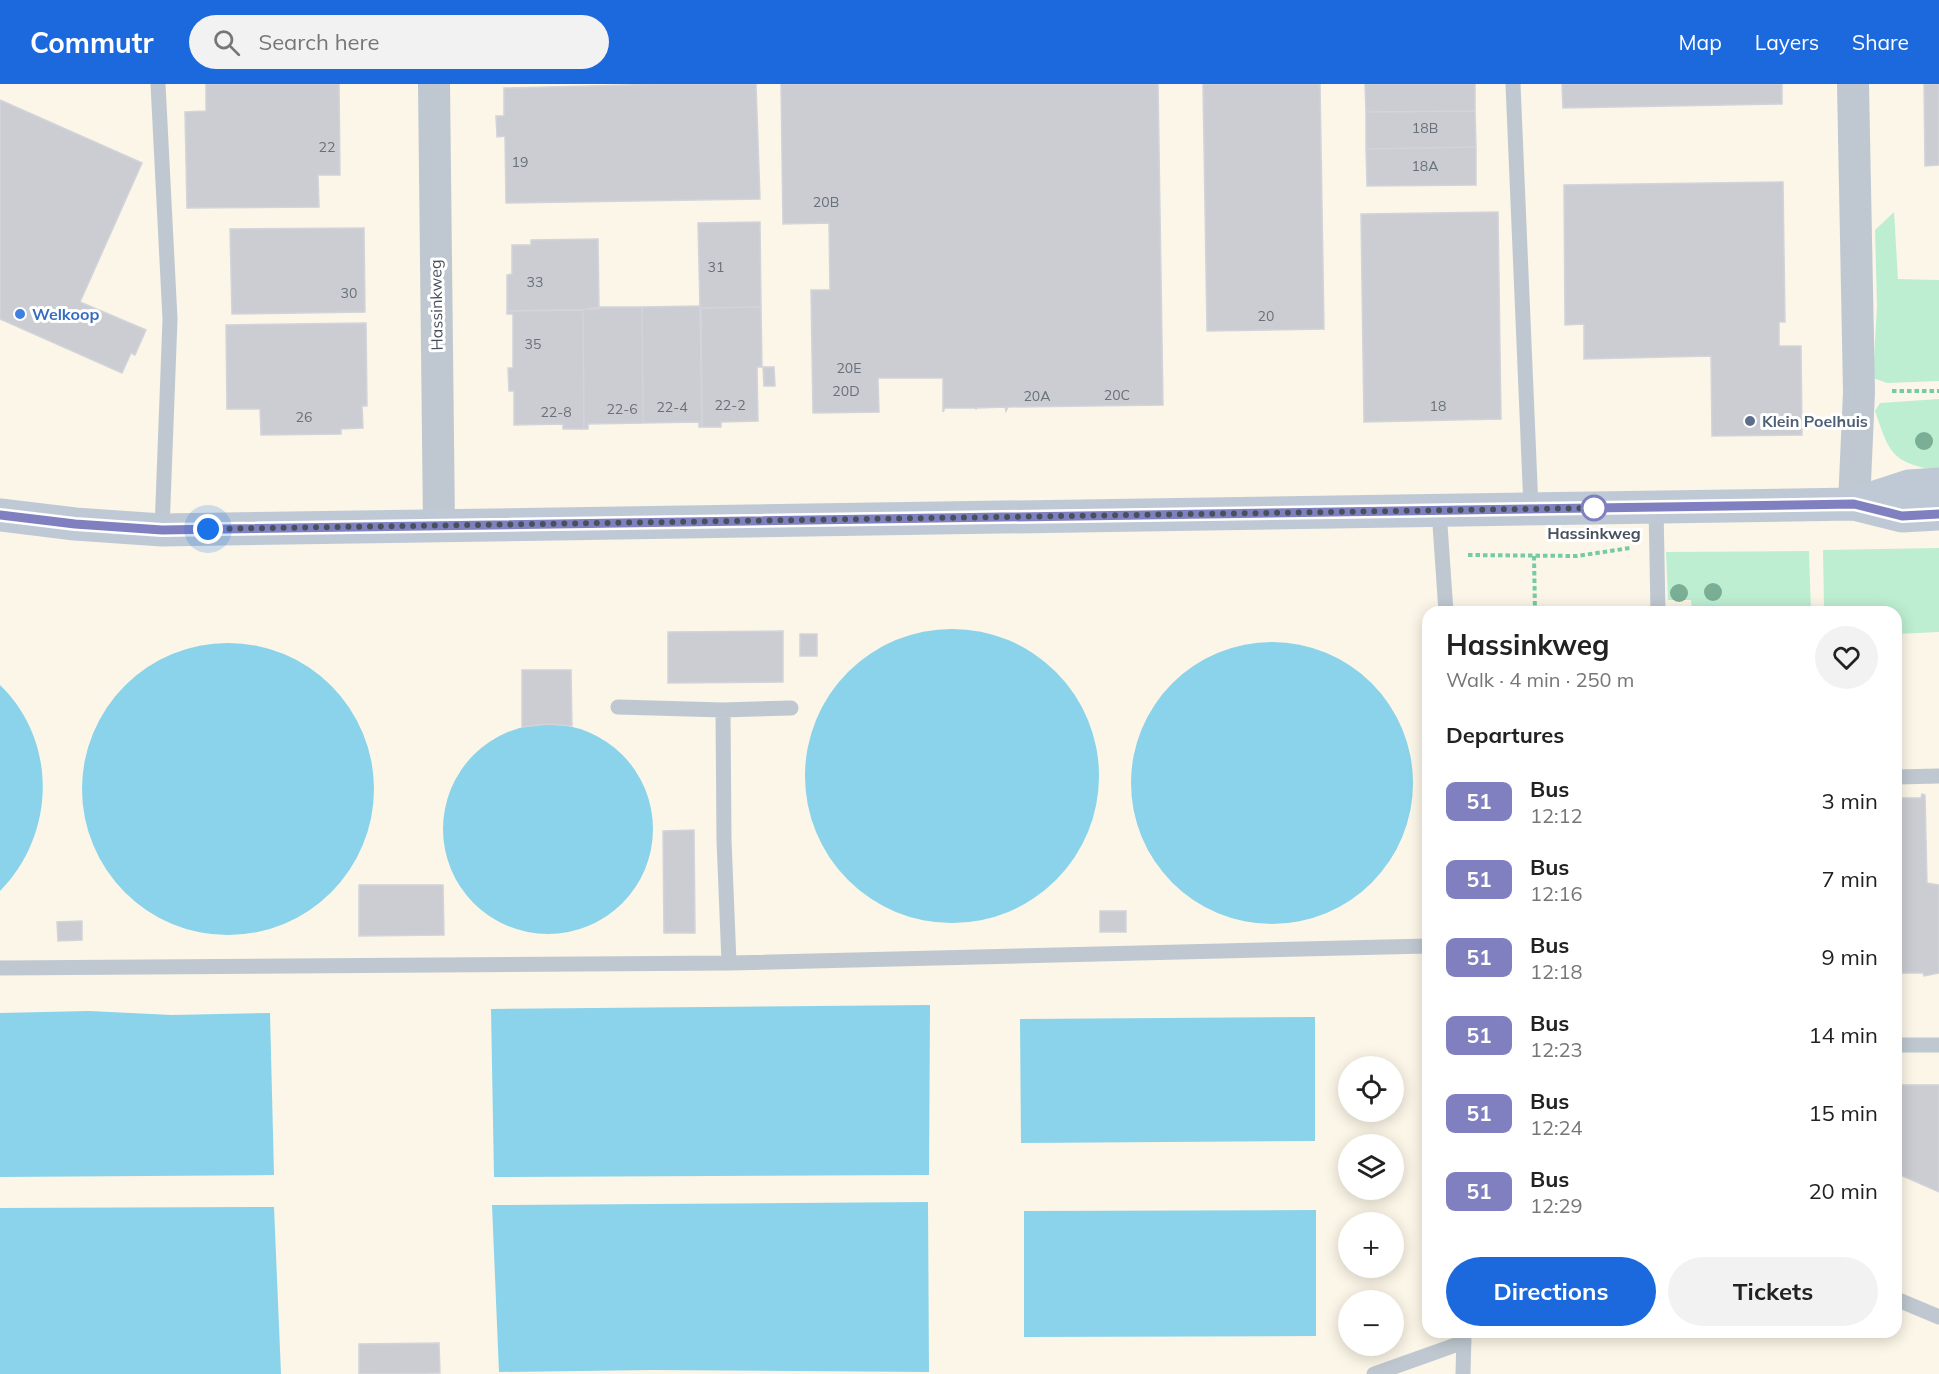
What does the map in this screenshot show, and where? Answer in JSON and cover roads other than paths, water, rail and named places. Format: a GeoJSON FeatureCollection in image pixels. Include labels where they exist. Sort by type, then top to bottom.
{"type":"FeatureCollection","features":[{"type":"Feature","properties":{"kind":"street","name":"Hassinkweg"},"geometry":{"type":"LineString","coordinates":[[434,84],[439,525]]}},
{"type":"Feature","properties":{"kind":"street"},"geometry":{"type":"LineString","coordinates":[[1853,84],[1858,392],[1854,504]]}},
{"type":"Feature","properties":{"kind":"street"},"geometry":{"type":"LineString","coordinates":[[1854,504],[1909,486],[1939,484]]}},
{"type":"Feature","properties":{"kind":"street"},"geometry":{"type":"LineString","coordinates":[[0,515],[75,524],[162,530],[1854,504],[1902,516],[1939,514]]}},
{"type":"Feature","properties":{"kind":"lane"},"geometry":{"type":"LineString","coordinates":[[158,84],[170,319],[162,530]]}},
{"type":"Feature","properties":{"kind":"lane"},"geometry":{"type":"LineString","coordinates":[[1513,84],[1531,508]]}},
{"type":"Feature","properties":{"kind":"lane"},"geometry":{"type":"LineString","coordinates":[[1656,507],[1658,606]]}},
{"type":"Feature","properties":{"kind":"lane"},"geometry":{"type":"LineString","coordinates":[[1439,510],[1446,606]]}},
{"type":"Feature","properties":{"kind":"lane"},"geometry":{"type":"LineString","coordinates":[[618,707],[723,710],[791,708]]}},
{"type":"Feature","properties":{"kind":"lane"},"geometry":{"type":"LineString","coordinates":[[723,710],[724,840],[729,963]]}},
{"type":"Feature","properties":{"kind":"lane"},"geometry":{"type":"LineString","coordinates":[[1902,777],[1939,776]]}},
{"type":"Feature","properties":{"kind":"lane"},"geometry":{"type":"LineString","coordinates":[[0,968],[729,963],[1422,946]]}},
{"type":"Feature","properties":{"kind":"lane"},"geometry":{"type":"LineString","coordinates":[[1902,1045],[1939,1045]]}},
{"type":"Feature","properties":{"kind":"lane"},"geometry":{"type":"LineString","coordinates":[[1902,1302],[1939,1317]]}},
{"type":"Feature","properties":{"kind":"lane"},"geometry":{"type":"LineString","coordinates":[[1374,1374],[1462,1338]]}},
{"type":"Feature","properties":{"kind":"lane"},"geometry":{"type":"LineString","coordinates":[[1463,1374],[1464,1338]]}},
{"type":"Feature","properties":{"kind":"water"},"geometry":{"type":"Polygon","coordinates":[[[938,629],[966,629],[995,635],[1022,646],[1046,662],[1066,682],[1082,706],[1093,733],[1097,747],[1099,776],[1097,805],[1082,846],[1066,870],[1046,890],[1022,906],[995,917],[966,923],[938,923],[909,917],[882,906],[858,890],[838,870],[822,846],[811,819],[805,790],[805,762],[811,733],[822,706],[838,682],[858,662],[882,646],[909,635],[938,629]]]}},
{"type":"Feature","properties":{"kind":"water"},"geometry":{"type":"Polygon","coordinates":[[[1272,642],[1300,645],[1326,653],[1350,666],[1372,683],[1389,705],[1402,729],[1410,755],[1413,783],[1410,811],[1402,837],[1389,861],[1372,883],[1350,900],[1326,913],[1300,921],[1272,924],[1244,921],[1218,913],[1194,900],[1172,883],[1155,861],[1142,837],[1134,811],[1131,783],[1134,755],[1142,729],[1155,705],[1172,683],[1194,666],[1218,653],[1244,645],[1272,642]]]}},
{"type":"Feature","properties":{"kind":"water"},"geometry":{"type":"Polygon","coordinates":[[[228,643],[270,649],[297,660],[321,676],[341,696],[357,720],[368,747],[374,789],[368,831],[357,858],[341,882],[321,902],[297,918],[270,929],[228,935],[186,929],[159,918],[135,902],[115,882],[99,858],[88,831],[82,789],[88,747],[99,720],[115,696],[135,676],[159,660],[186,649],[228,643]]]}},
{"type":"Feature","properties":{"kind":"water"},"geometry":{"type":"Polygon","coordinates":[[[0,685],[19,708],[32,733],[40,760],[43,788],[40,816],[32,843],[18,868],[0,891],[0,685]]]}},
{"type":"Feature","properties":{"kind":"water"},"geometry":{"type":"Polygon","coordinates":[[[548,724],[568,726],[588,732],[606,742],[622,755],[635,771],[645,789],[651,809],[653,829],[651,849],[645,869],[635,887],[622,903],[606,916],[588,926],[568,932],[548,934],[528,932],[508,926],[490,916],[474,903],[461,887],[451,869],[445,849],[443,829],[445,809],[451,789],[461,771],[474,755],[490,742],[508,732],[528,726],[548,724]]]}},
{"type":"Feature","properties":{"kind":"water"},"geometry":{"type":"Polygon","coordinates":[[[930,1005],[929,1175],[494,1177],[491,1009],[930,1005]]]}},
{"type":"Feature","properties":{"kind":"water"},"geometry":{"type":"Polygon","coordinates":[[[89,1011],[172,1015],[270,1013],[274,1175],[0,1177],[0,1013],[89,1011]]]}},
{"type":"Feature","properties":{"kind":"water"},"geometry":{"type":"Polygon","coordinates":[[[1315,1017],[1315,1141],[1021,1143],[1020,1019],[1315,1017]]]}},
{"type":"Feature","properties":{"kind":"water"},"geometry":{"type":"Polygon","coordinates":[[[928,1202],[929,1372],[651,1370],[499,1372],[492,1205],[928,1202]]]}},
{"type":"Feature","properties":{"kind":"water"},"geometry":{"type":"Polygon","coordinates":[[[274,1207],[281,1374],[0,1374],[0,1208],[274,1207]]]}},
{"type":"Feature","properties":{"kind":"water"},"geometry":{"type":"Polygon","coordinates":[[[1316,1210],[1316,1336],[1024,1337],[1024,1211],[1316,1210]]]}},
{"type":"Feature","properties":{"kind":"place","name":"Welkoop"},"geometry":{"type":"Point","coordinates":[20,314]}},
{"type":"Feature","properties":{"kind":"place","name":"Klein Poelhuis"},"geometry":{"type":"Point","coordinates":[1750,421]}},
{"type":"Feature","properties":{"kind":"place","name":"Hassinkweg"},"geometry":{"type":"Point","coordinates":[1594,508]}}]}
